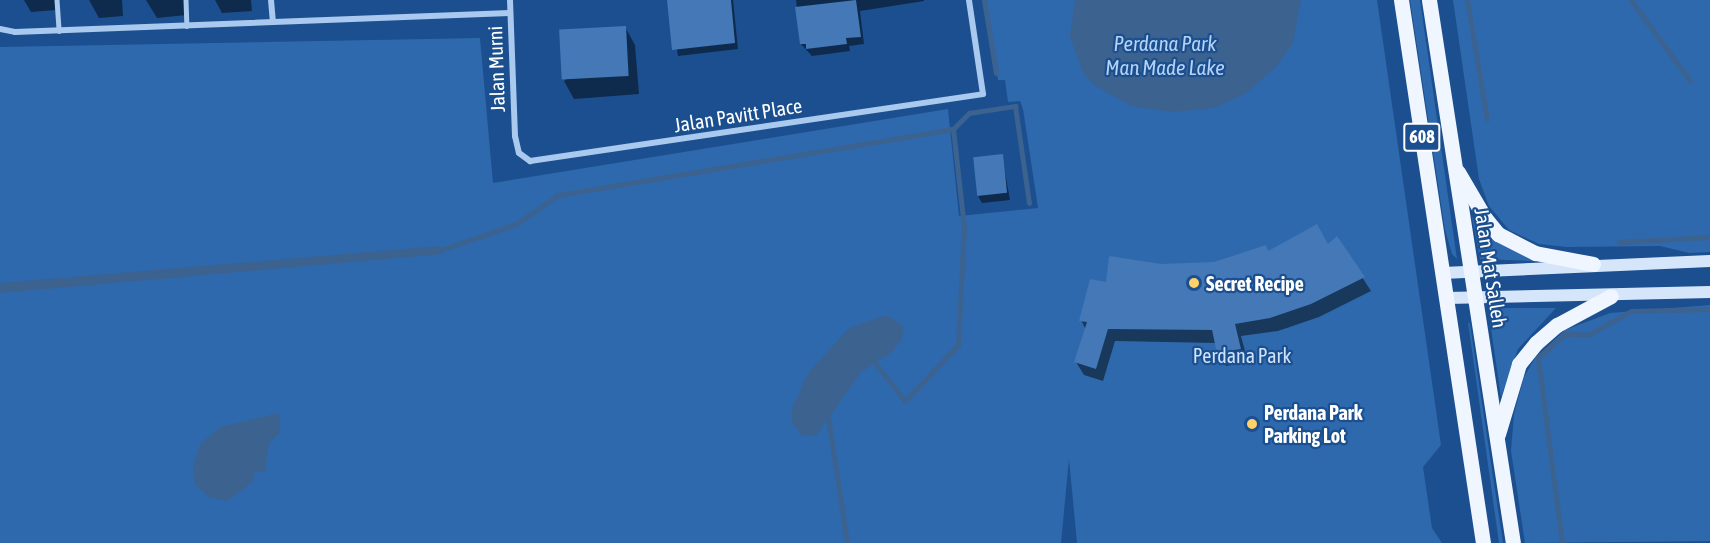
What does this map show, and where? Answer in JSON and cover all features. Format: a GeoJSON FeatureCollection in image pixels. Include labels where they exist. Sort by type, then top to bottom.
{"type":"FeatureCollection","features":[{"type":"Feature","properties":{"kind":"main road","name":"608"},"geometry":{"type":"LineString","coordinates":[[1401,0],[1447,298]]}},
{"type":"Feature","properties":{"kind":"main road","name":"Jalan Mat Salleh"},"geometry":{"type":"LineString","coordinates":[[1429,0],[1513,543]]}},
{"type":"Feature","properties":{"kind":"main road"},"geometry":{"type":"LineString","coordinates":[[1455,167],[1485,218],[1498,234],[1535,252],[1593,264]]}},
{"type":"Feature","properties":{"kind":"main road"},"geometry":{"type":"LineString","coordinates":[[1443,273],[1593,264],[1710,261]]}},
{"type":"Feature","properties":{"kind":"main road"},"geometry":{"type":"LineString","coordinates":[[1483,543],[1447,298],[1710,292]]}},
{"type":"Feature","properties":{"kind":"main road"},"geometry":{"type":"LineString","coordinates":[[1497,438],[1520,364],[1536,343],[1557,325],[1611,296]]}},
{"type":"Feature","properties":{"kind":"street"},"geometry":{"type":"LineString","coordinates":[[271,0],[273,22]]}},
{"type":"Feature","properties":{"kind":"street","name":"Jalan Murni"},"geometry":{"type":"LineString","coordinates":[[510,0],[515,136]]}},
{"type":"Feature","properties":{"kind":"street","name":"Jalan Pavitt Place"},"geometry":{"type":"LineString","coordinates":[[515,136],[519,153],[530,161],[543,160],[982,94],[969,0]]}},
{"type":"Feature","properties":{"kind":"street"},"geometry":{"type":"LineString","coordinates":[[0,29],[15,33],[510,13]]}},
{"type":"Feature","properties":{"kind":"lane"},"geometry":{"type":"LineString","coordinates":[[57,0],[59,31]]}},
{"type":"Feature","properties":{"kind":"lane"},"geometry":{"type":"LineString","coordinates":[[186,0],[187,26]]}},
{"type":"Feature","properties":{"kind":"green space","name":"Perdana Park"},"geometry":{"type":"Polygon","coordinates":[[[986,0],[1377,0],[1441,445],[1423,467],[1432,528],[1442,543],[1077,543],[1069,459],[1061,543],[0,543],[0,47],[480,38],[493,183],[948,109],[959,216],[1038,208],[1023,109],[1020,101],[1008,102],[1005,80],[998,80],[986,0]]]}},
{"type":"Feature","properties":{"kind":"green space"},"geometry":{"type":"Polygon","coordinates":[[[1410,0],[1420,0],[1457,259],[1452,254],[1445,230],[1410,0]]]}},
{"type":"Feature","properties":{"kind":"green space"},"geometry":{"type":"Polygon","coordinates":[[[1453,0],[1710,0],[1710,252],[1689,253],[1660,246],[1567,247],[1539,244],[1509,230],[1489,206],[1479,179],[1453,0]]]}},
{"type":"Feature","properties":{"kind":"green space"},"geometry":{"type":"Polygon","coordinates":[[[1472,217],[1490,237],[1533,261],[1480,259],[1472,217]]]}},
{"type":"Feature","properties":{"kind":"green space"},"geometry":{"type":"Polygon","coordinates":[[[1710,305],[1710,541],[1525,543],[1511,451],[1514,414],[1524,377],[1535,358],[1565,330],[1610,313],[1710,305]]]}},
{"type":"Feature","properties":{"kind":"green space"},"geometry":{"type":"Polygon","coordinates":[[[1488,308],[1556,308],[1518,349],[1501,397],[1488,308]]]}},
{"type":"Feature","properties":{"kind":"green space"},"geometry":{"type":"Polygon","coordinates":[[[1468,322],[1470,324],[1503,543],[1499,543],[1468,322]]]}},
{"type":"Feature","properties":{"kind":"water","name":"Perdana Park Man Made Lake"},"geometry":{"type":"Polygon","coordinates":[[[1075,0],[1301,0],[1293,43],[1277,66],[1245,94],[1214,108],[1173,112],[1131,106],[1094,85],[1083,73],[1070,37],[1075,0]]]}},
{"type":"Feature","properties":{"kind":"water"},"geometry":{"type":"Polygon","coordinates":[[[440,246],[443,254],[0,293],[0,283],[440,246]]]}},
{"type":"Feature","properties":{"kind":"water"},"geometry":{"type":"Polygon","coordinates":[[[886,315],[904,326],[902,339],[892,352],[861,372],[816,436],[803,436],[792,423],[792,408],[808,373],[849,328],[886,315]]]}},
{"type":"Feature","properties":{"kind":"water"},"geometry":{"type":"Polygon","coordinates":[[[280,413],[280,433],[269,443],[265,471],[254,473],[254,481],[227,501],[209,497],[195,485],[193,466],[200,444],[220,427],[280,413]]]}},
{"type":"Feature","properties":{"kind":"building"},"geometry":{"type":"Polygon","coordinates":[[[667,0],[731,0],[735,43],[672,50],[667,0]]]}},
{"type":"Feature","properties":{"kind":"building"},"geometry":{"type":"Polygon","coordinates":[[[856,0],[861,37],[846,38],[847,44],[806,49],[806,44],[800,44],[795,7],[856,0]]]}},
{"type":"Feature","properties":{"kind":"building"},"geometry":{"type":"Polygon","coordinates":[[[626,26],[629,76],[562,79],[559,30],[626,26]]]}},
{"type":"Feature","properties":{"kind":"building"},"geometry":{"type":"Polygon","coordinates":[[[1003,154],[1007,193],[977,196],[973,157],[1003,154]]]}},
{"type":"Feature","properties":{"kind":"building"},"geometry":{"type":"Polygon","coordinates":[[[1317,224],[1328,244],[1337,236],[1365,277],[1311,304],[1270,318],[1235,324],[1241,349],[1217,353],[1212,330],[1108,329],[1096,369],[1074,362],[1087,322],[1079,321],[1090,279],[1106,282],[1109,256],[1161,264],[1214,262],[1266,245],[1268,251],[1317,224]]]}},
{"type":"Feature","properties":{"kind":"waterway"},"geometry":{"type":"LineString","coordinates":[[984,0],[996,73]]}},
{"type":"Feature","properties":{"kind":"waterway"},"geometry":{"type":"LineString","coordinates":[[1467,0],[1487,119]]}},
{"type":"Feature","properties":{"kind":"waterway"},"geometry":{"type":"LineString","coordinates":[[1631,0],[1690,81]]}},
{"type":"Feature","properties":{"kind":"waterway"},"geometry":{"type":"LineString","coordinates":[[441,250],[516,224],[558,195],[953,129],[969,113],[1015,106],[1029,203]]}},
{"type":"Feature","properties":{"kind":"waterway"},"geometry":{"type":"LineString","coordinates":[[875,363],[905,401],[958,345],[964,227],[953,129]]}},
{"type":"Feature","properties":{"kind":"waterway"},"geometry":{"type":"LineString","coordinates":[[1619,242],[1710,237]]}},
{"type":"Feature","properties":{"kind":"waterway"},"geometry":{"type":"LineString","coordinates":[[1562,543],[1538,358],[1565,334],[1588,335],[1631,311],[1710,309]]}},
{"type":"Feature","properties":{"kind":"waterway"},"geometry":{"type":"LineString","coordinates":[[828,417],[847,543]]}},
{"type":"Feature","properties":{"kind":"place","name":"Secret Recipe"},"geometry":{"type":"Point","coordinates":[1194,283]}},
{"type":"Feature","properties":{"kind":"place","name":"Perdana Park Parking Lot"},"geometry":{"type":"Point","coordinates":[1252,424]}}]}
